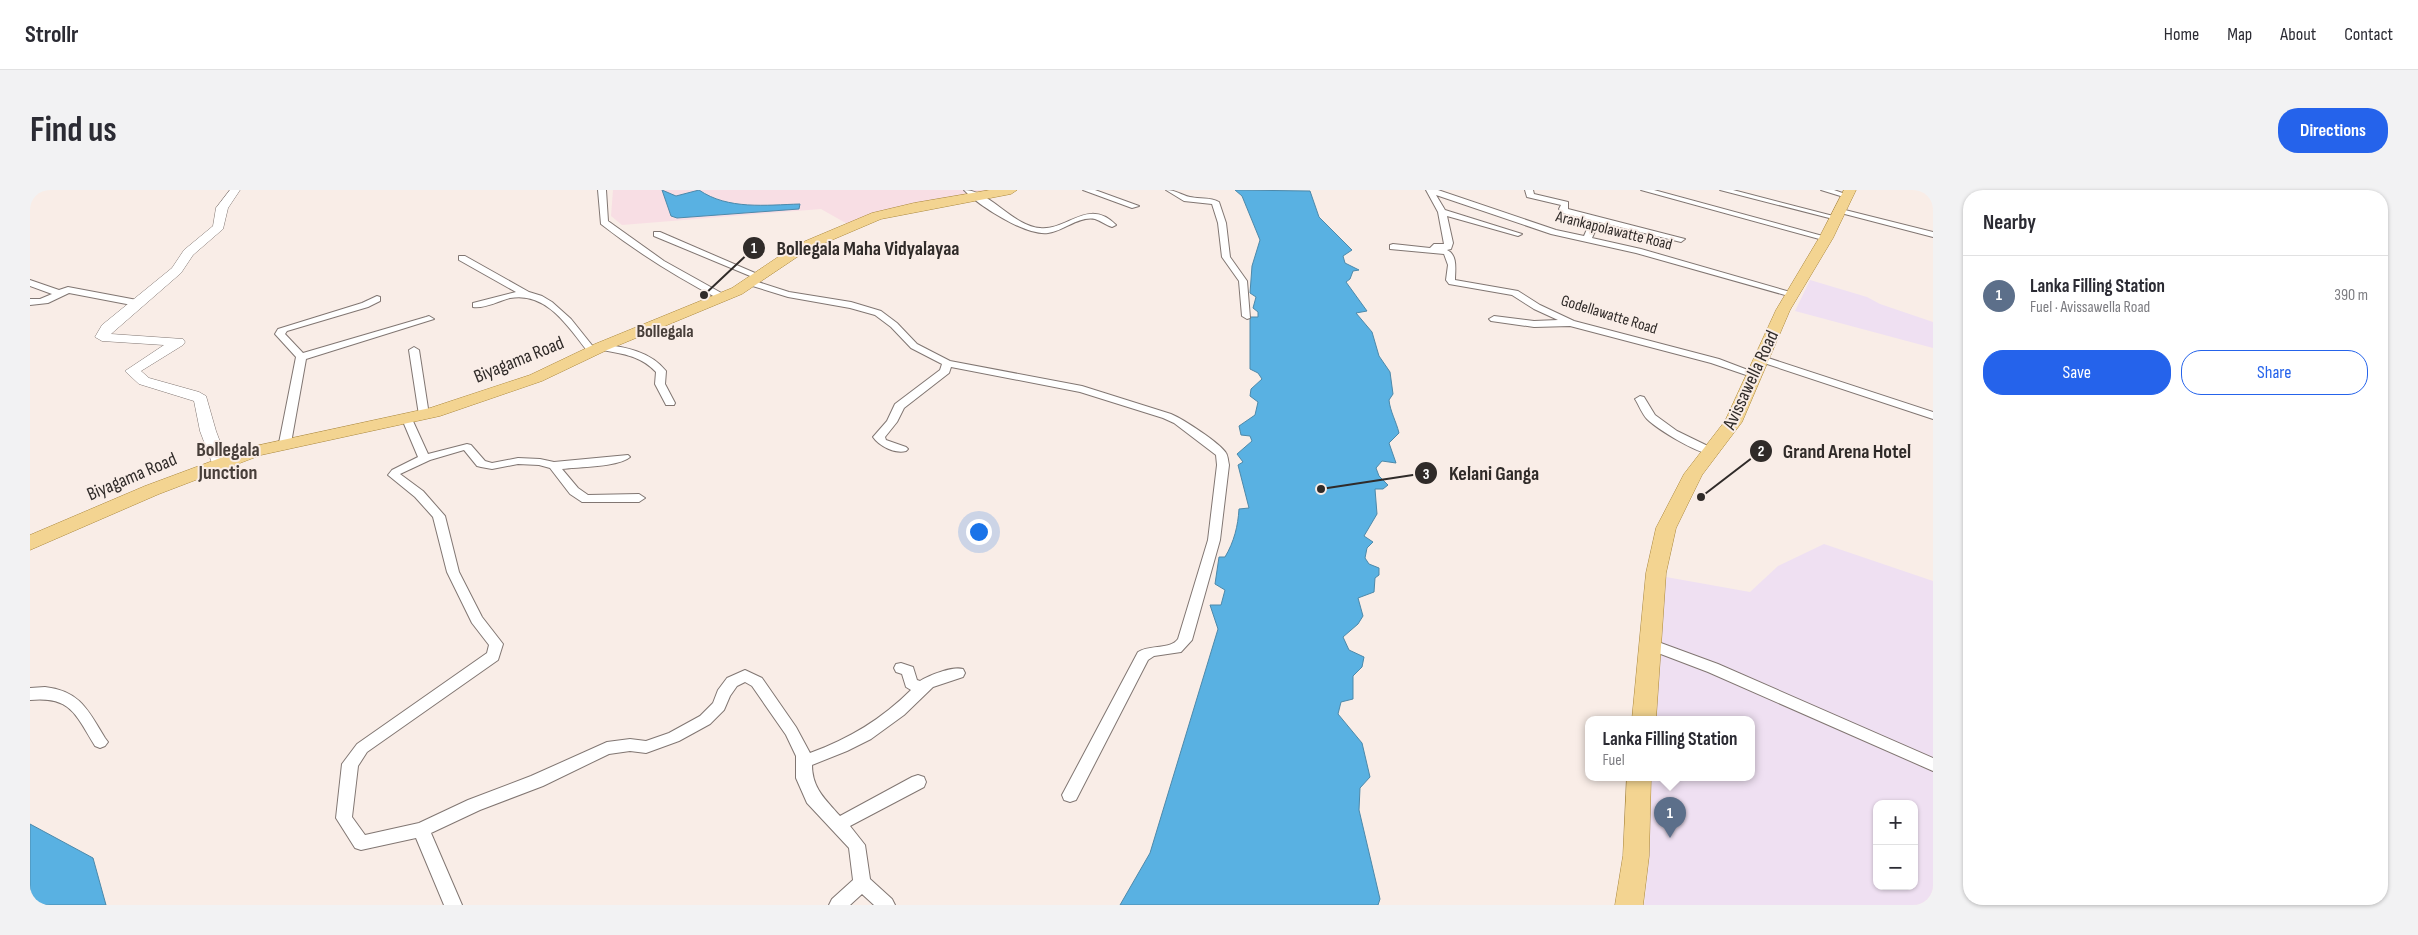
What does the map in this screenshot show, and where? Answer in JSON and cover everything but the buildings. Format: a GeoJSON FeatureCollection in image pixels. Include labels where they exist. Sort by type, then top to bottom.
{"type":"FeatureCollection","features":[{"type":"Feature","properties":{"kind":"main road","name":"Biyagama Road"},"geometry":{"type":"LineString","coordinates":[[30,543],[152,490],[220,463],[285,443],[424,415],[536,378],[596,349],[737,291],[801,248],[875,217],[971,193],[1011,190]]}},
{"type":"Feature","properties":{"kind":"main road","name":"Avissawella Road"},"geometry":{"type":"LineString","coordinates":[[1644,716],[1656,573],[1666,528],[1693,474],[1734,422],[1792,294],[1826,238],[1843,204]]}},
{"type":"Feature","properties":{"kind":"main road"},"geometry":{"type":"LineString","coordinates":[[1629,905],[1636,856],[1639,781]]}},
{"type":"Feature","properties":{"kind":"street"},"geometry":{"type":"LineString","coordinates":[[220,463],[208,431],[201,399],[194,394],[144,381],[132,372],[178,342],[102,337],[107,328],[177,270],[188,253],[219,227],[222,208],[235,190]]}},
{"type":"Feature","properties":{"kind":"street"},"geometry":{"type":"LineString","coordinates":[[602,190],[604,222],[622,237],[678,275],[722,298]]}},
{"type":"Feature","properties":{"kind":"street"},"geometry":{"type":"LineString","coordinates":[[1087,190],[1135,206]]}},
{"type":"Feature","properties":{"kind":"street"},"geometry":{"type":"LineString","coordinates":[[1170,190],[1187,200],[1215,202],[1222,223],[1226,257],[1243,281],[1246,316]]}},
{"type":"Feature","properties":{"kind":"street"},"geometry":{"type":"LineString","coordinates":[[1430,190],[1442,212],[1518,234]]}},
{"type":"Feature","properties":{"kind":"street","name":"Arankapolawatte Road"},"geometry":{"type":"LineString","coordinates":[[1430,190],[1532,225],[1638,251],[1792,294]]}},
{"type":"Feature","properties":{"kind":"street"},"geometry":{"type":"LineString","coordinates":[[1529,190],[1532,196],[1565,204],[1563,209],[1565,211],[1681,239]]}},
{"type":"Feature","properties":{"kind":"street"},"geometry":{"type":"LineString","coordinates":[[1645,190],[1826,238]]}},
{"type":"Feature","properties":{"kind":"street"},"geometry":{"type":"LineString","coordinates":[[1724,190],[1843,204],[1933,235]]}},
{"type":"Feature","properties":{"kind":"street"},"geometry":{"type":"LineString","coordinates":[[1825,190],[1843,204]]}},
{"type":"Feature","properties":{"kind":"street"},"geometry":{"type":"LineString","coordinates":[[971,193],[1035,230],[1052,229],[1077,217],[1096,217],[1104,219],[1112,225]]}},
{"type":"Feature","properties":{"kind":"street","name":"Godellawatte Road"},"geometry":{"type":"LineString","coordinates":[[1442,212],[1446,224],[1448,247],[1395,246],[1447,252],[1452,265],[1450,280],[1452,282],[1515,293],[1537,307],[1571,323],[1708,359],[1759,367],[1933,416]]}},
{"type":"Feature","properties":{"kind":"street"},"geometry":{"type":"LineString","coordinates":[[1587,240],[1596,218]]}},
{"type":"Feature","properties":{"kind":"street"},"geometry":{"type":"LineString","coordinates":[[657,234],[753,279],[800,297],[851,305],[878,313],[894,325],[914,346],[947,362],[1082,389],[1167,416],[1202,437],[1221,454],[1223,465],[1214,540],[1185,640],[1174,651],[1153,650],[1143,656],[1070,795]]}},
{"type":"Feature","properties":{"kind":"street"},"geometry":{"type":"LineString","coordinates":[[462,258],[527,294]]}},
{"type":"Feature","properties":{"kind":"street"},"geometry":{"type":"LineString","coordinates":[[30,283],[58,294]]}},
{"type":"Feature","properties":{"kind":"street"},"geometry":{"type":"LineString","coordinates":[[30,311],[68,290],[137,302]]}},
{"type":"Feature","properties":{"kind":"street"},"geometry":{"type":"LineString","coordinates":[[476,305],[515,295],[527,294],[538,296],[550,303],[596,349],[633,351],[655,363],[661,371],[660,384],[670,403]]}},
{"type":"Feature","properties":{"kind":"street"},"geometry":{"type":"LineString","coordinates":[[301,357],[280,334],[283,329],[365,305],[377,299]]}},
{"type":"Feature","properties":{"kind":"street"},"geometry":{"type":"LineString","coordinates":[[30,302],[43,303]]}},
{"type":"Feature","properties":{"kind":"street"},"geometry":{"type":"LineString","coordinates":[[301,357],[429,319]]}},
{"type":"Feature","properties":{"kind":"street"},"geometry":{"type":"LineString","coordinates":[[1494,319],[1534,324],[1571,323]]}},
{"type":"Feature","properties":{"kind":"street"},"geometry":{"type":"LineString","coordinates":[[414,350],[424,415]]}},
{"type":"Feature","properties":{"kind":"street"},"geometry":{"type":"LineString","coordinates":[[285,443],[301,357]]}},
{"type":"Feature","properties":{"kind":"street"},"geometry":{"type":"LineString","coordinates":[[902,449],[882,442],[879,437],[892,422],[899,406],[946,370],[947,362]]}},
{"type":"Feature","properties":{"kind":"street"},"geometry":{"type":"LineString","coordinates":[[1640,399],[1651,417],[1673,433],[1712,452]]}},
{"type":"Feature","properties":{"kind":"street"},"geometry":{"type":"LineString","coordinates":[[407,419],[422,455],[426,458]]}},
{"type":"Feature","properties":{"kind":"street"},"geometry":{"type":"LineString","coordinates":[[624,457],[599,462],[554,466],[540,462],[518,461],[492,466],[481,464],[467,447],[426,458],[396,472],[394,475],[420,494],[440,516],[453,572],[477,620],[496,644],[493,656],[362,748],[350,764],[344,818],[361,843],[421,830],[474,805],[537,782],[607,748],[630,745],[646,747],[674,737],[705,720],[719,706],[723,694],[732,682],[745,675],[757,682],[791,731],[804,756],[804,778],[814,798],[857,845],[862,883],[886,905]]}},
{"type":"Feature","properties":{"kind":"street"},"geometry":{"type":"LineString","coordinates":[[554,466],[574,491],[586,499],[639,498]]}},
{"type":"Feature","properties":{"kind":"street"},"geometry":{"type":"LineString","coordinates":[[1650,644],[1712,668],[1933,765]]}},
{"type":"Feature","properties":{"kind":"street"},"geometry":{"type":"LineString","coordinates":[[901,668],[908,670],[911,683],[922,689]]}},
{"type":"Feature","properties":{"kind":"street"},"geometry":{"type":"LineString","coordinates":[[804,761],[834,752],[897,713],[922,689],[932,674],[958,673]]}},
{"type":"Feature","properties":{"kind":"street"},"geometry":{"type":"LineString","coordinates":[[30,694],[48,691],[73,701],[100,742]]}},
{"type":"Feature","properties":{"kind":"street"},"geometry":{"type":"LineString","coordinates":[[838,824],[918,782]]}},
{"type":"Feature","properties":{"kind":"street"},"geometry":{"type":"LineString","coordinates":[[421,830],[453,905]]}},
{"type":"Feature","properties":{"kind":"street"},"geometry":{"type":"LineString","coordinates":[[838,905],[862,883]]}},
{"type":"Feature","properties":{"kind":"shaded area"},"geometry":{"type":"Polygon","coordinates":[[[613,190],[1006,190],[851,226],[821,209],[622,225],[611,216],[613,190]]]}},
{"type":"Feature","properties":{"kind":"shaded area"},"geometry":{"type":"Polygon","coordinates":[[[1810,280],[1867,297],[1880,304],[1933,322],[1933,348],[1795,311],[1810,280]]]}},
{"type":"Feature","properties":{"kind":"shaded area"},"geometry":{"type":"Polygon","coordinates":[[[1824,544],[1933,581],[1933,905],[1644,905],[1649,861],[1652,781],[1755,781],[1755,716],[1656,716],[1666,577],[1750,592],[1778,566],[1824,544]]]}},
{"type":"Feature","properties":{"kind":"water"},"geometry":{"type":"Polygon","coordinates":[[[662,190],[676,196],[699,190],[722,201],[748,205],[800,204],[799,209],[677,218],[671,216],[662,190]]]}},
{"type":"Feature","properties":{"kind":"water"},"geometry":{"type":"Polygon","coordinates":[[[1235,190],[1310,191],[1319,217],[1352,250],[1343,256],[1345,263],[1359,270],[1353,271],[1350,279],[1346,282],[1367,311],[1356,313],[1372,332],[1379,356],[1390,372],[1393,394],[1389,400],[1399,433],[1389,443],[1396,463],[1382,461],[1376,468],[1379,476],[1388,485],[1383,489],[1375,489],[1377,514],[1364,536],[1373,542],[1367,548],[1365,558],[1369,564],[1379,568],[1379,575],[1375,578],[1374,592],[1358,598],[1363,616],[1358,624],[1343,637],[1349,650],[1364,657],[1362,667],[1353,676],[1353,699],[1341,702],[1338,714],[1362,743],[1370,777],[1360,788],[1359,810],[1380,899],[1378,905],[1120,905],[1150,853],[1218,629],[1210,605],[1221,605],[1225,590],[1215,584],[1219,557],[1225,557],[1231,546],[1237,528],[1239,509],[1249,508],[1238,465],[1243,462],[1237,454],[1252,441],[1250,436],[1241,435],[1239,426],[1255,415],[1258,402],[1250,396],[1251,389],[1262,379],[1258,373],[1250,369],[1250,317],[1258,317],[1258,312],[1253,308],[1256,297],[1250,293],[1252,266],[1260,240],[1242,196],[1235,190]]]}},
{"type":"Feature","properties":{"kind":"water"},"geometry":{"type":"Polygon","coordinates":[[[30,824],[93,858],[106,905],[30,905],[30,824]]]}},
{"type":"Feature","properties":{"kind":"place","name":"Bollegala Maha Vidyalayaa"},"geometry":{"type":"Point","coordinates":[704,295]}},
{"type":"Feature","properties":{"kind":"place","name":"Kelani Ganga"},"geometry":{"type":"Point","coordinates":[1321,489]}},
{"type":"Feature","properties":{"kind":"place","name":"Grand Arena Hotel"},"geometry":{"type":"Point","coordinates":[1701,497]}},
{"type":"Feature","properties":{"kind":"place","name":"Lanka Filling Station"},"geometry":{"type":"Point","coordinates":[1670,838]}},
{"type":"Feature","properties":{"kind":"district","name":"Bollegala"},"geometry":{"type":"Point","coordinates":[665,331]}},
{"type":"Feature","properties":{"kind":"district","name":"Bollegala Junction"},"geometry":{"type":"Point","coordinates":[228,462]}}]}
